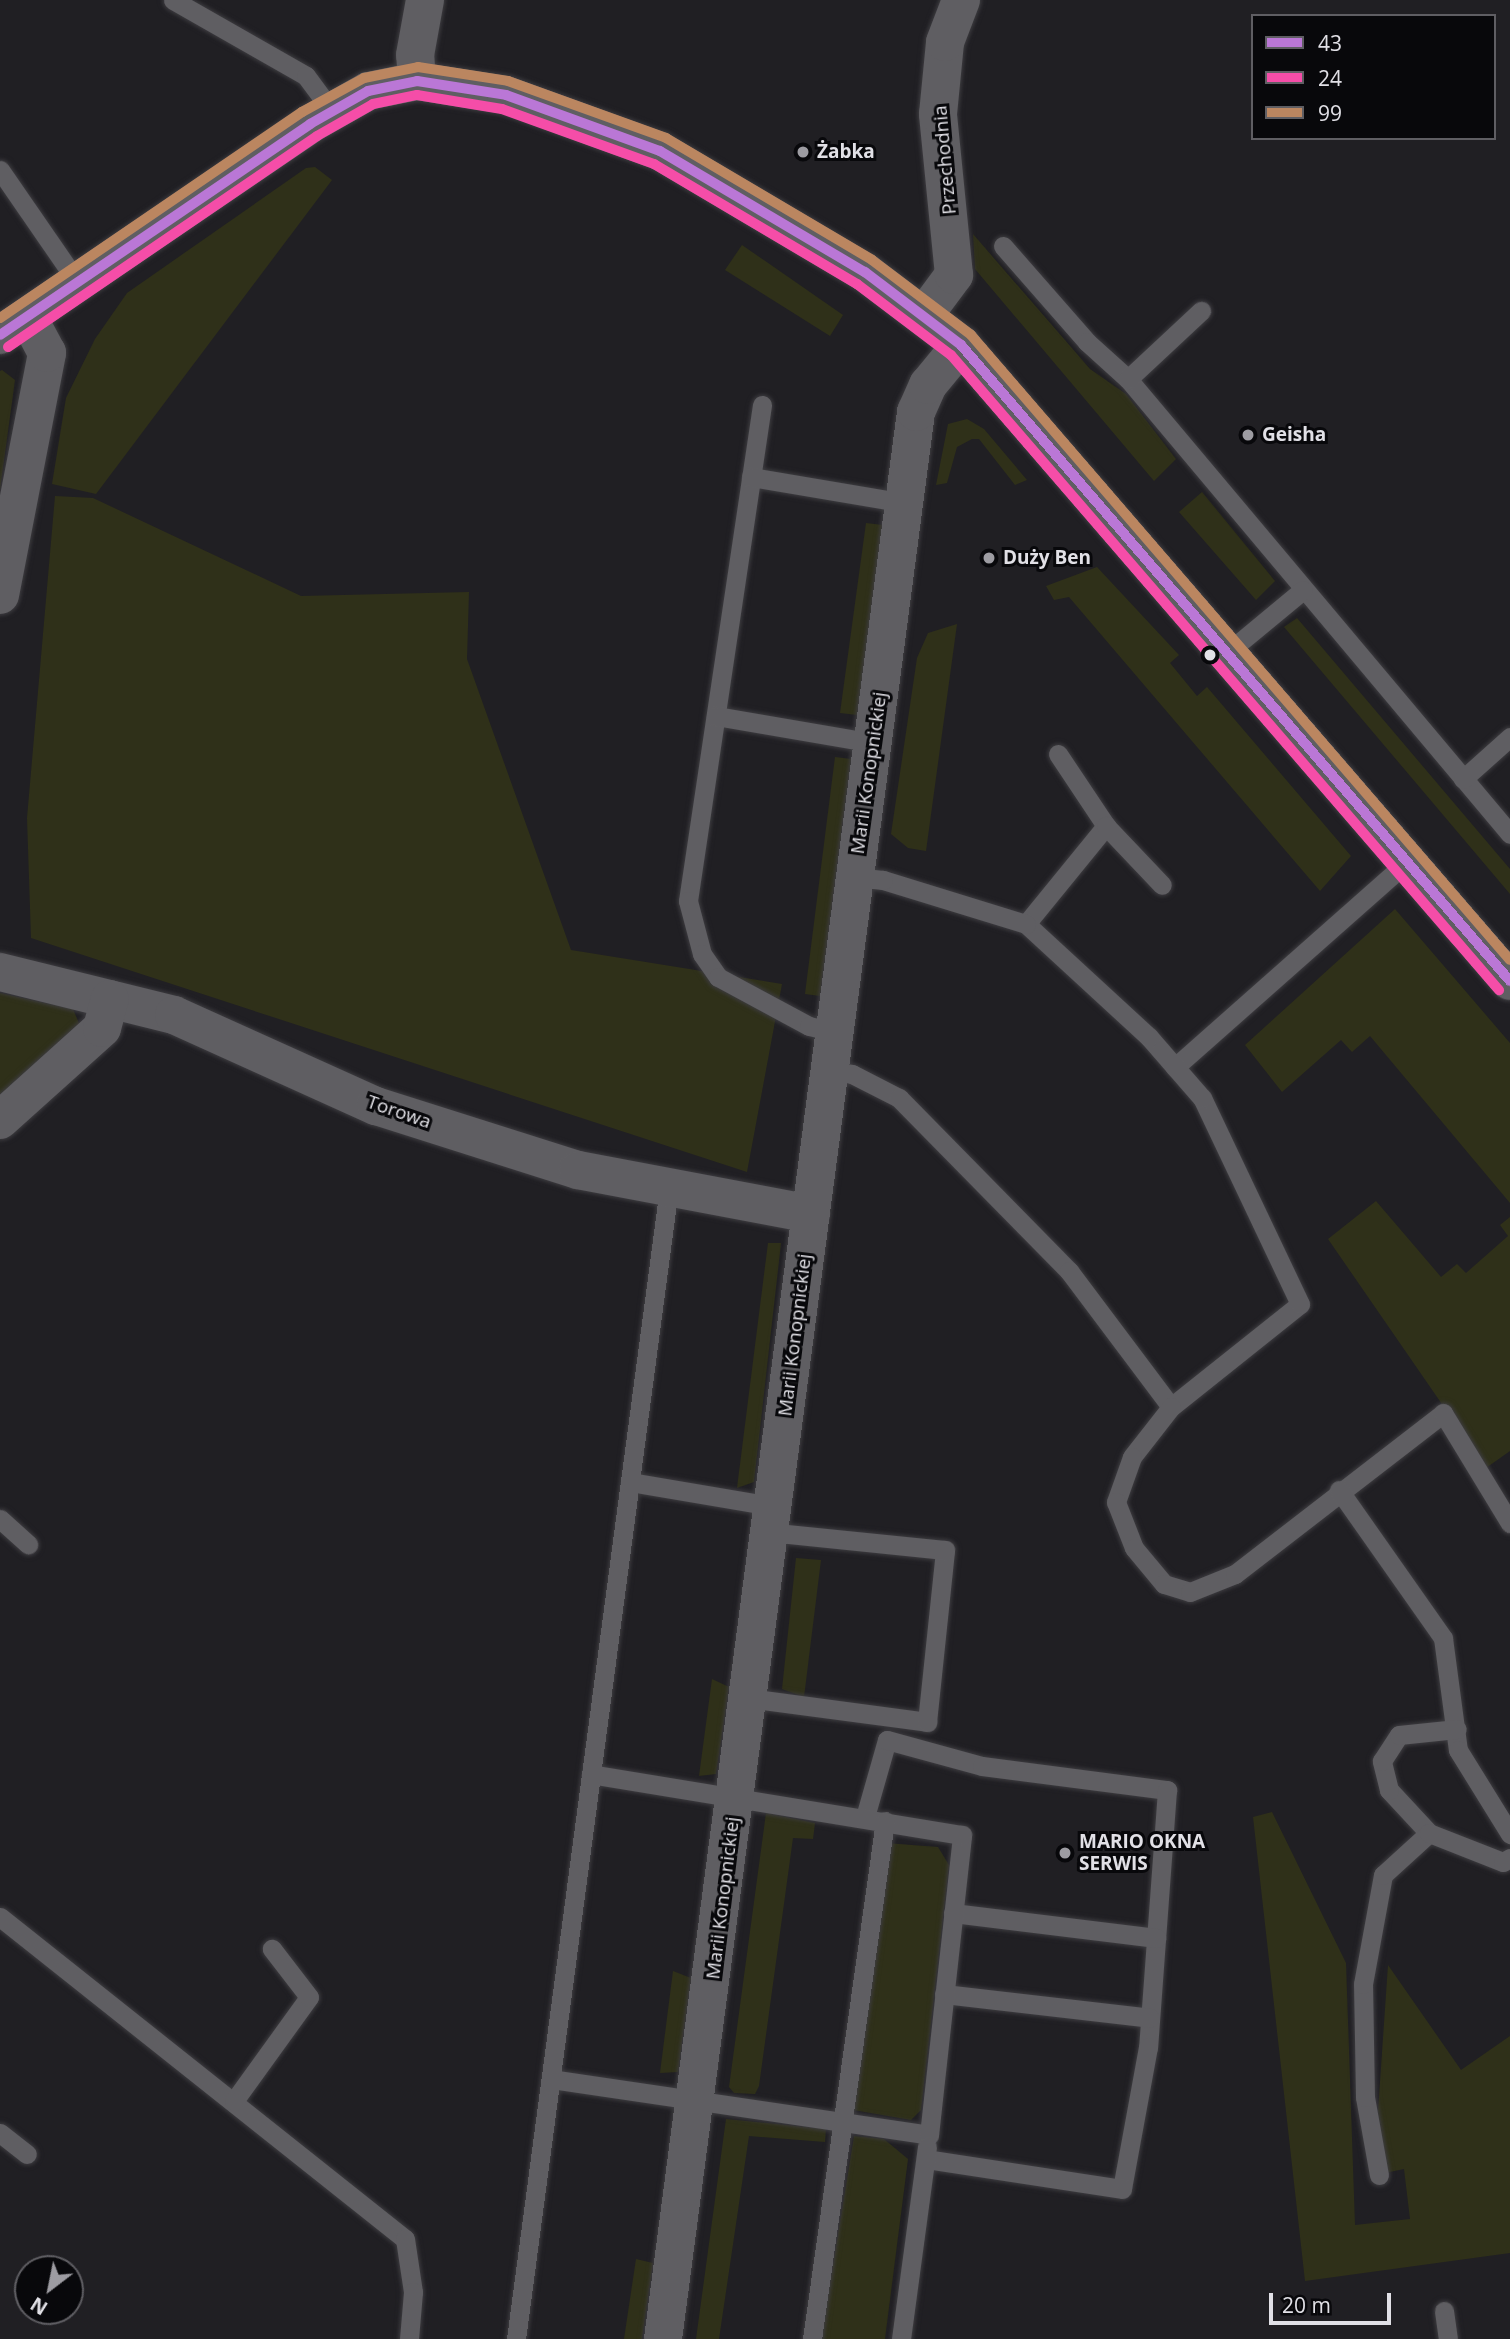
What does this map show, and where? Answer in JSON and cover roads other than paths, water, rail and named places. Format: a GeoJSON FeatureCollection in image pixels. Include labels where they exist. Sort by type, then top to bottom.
{"type":"FeatureCollection","features":[{"type":"Feature","properties":{"kind":"street"},"geometry":{"type":"LineString","coordinates":[[417,81],[415,55],[425,0]]}},
{"type":"Feature","properties":{"kind":"street","name":"Przechodnia"},"geometry":{"type":"LineString","coordinates":[[925,314],[954,275],[938,114],[946,43],[961,0]]}},
{"type":"Feature","properties":{"kind":"street"},"geometry":{"type":"LineString","coordinates":[[0,595],[47,353],[14,327],[80,286],[332,111],[369,91],[417,81],[506,94],[660,151],[824,246],[925,314],[961,345],[1510,981]]}},
{"type":"Feature","properties":{"kind":"street","name":"Marii Konopnickiej"},"geometry":{"type":"LineString","coordinates":[[663,2339],[698,2102],[735,1796],[916,412],[928,385],[961,345]]}},
{"type":"Feature","properties":{"kind":"street","name":"Torowa"},"geometry":{"type":"LineString","coordinates":[[0,972],[174,1015],[376,1105],[579,1170],[811,1214]]}},
{"type":"Feature","properties":{"kind":"street"},"geometry":{"type":"LineString","coordinates":[[0,1120],[102,1028],[110,999]]}},
{"type":"Feature","properties":{"kind":"lane"},"geometry":{"type":"LineString","coordinates":[[173,0],[306,76],[332,111]]}},
{"type":"Feature","properties":{"kind":"lane"},"geometry":{"type":"LineString","coordinates":[[0,170],[80,286]]}},
{"type":"Feature","properties":{"kind":"lane"},"geometry":{"type":"LineString","coordinates":[[1003,246],[1087,342],[1128,379],[1510,834]]}},
{"type":"Feature","properties":{"kind":"lane"},"geometry":{"type":"LineString","coordinates":[[1128,379],[1201,311]]}},
{"type":"Feature","properties":{"kind":"lane"},"geometry":{"type":"LineString","coordinates":[[762,405],[688,901],[702,954],[718,977],[808,1026],[836,1032]]}},
{"type":"Feature","properties":{"kind":"lane"},"geometry":{"type":"LineString","coordinates":[[751,477],[904,503]]}},
{"type":"Feature","properties":{"kind":"lane"},"geometry":{"type":"LineString","coordinates":[[1228,652],[1303,590]]}},
{"type":"Feature","properties":{"kind":"lane"},"geometry":{"type":"LineString","coordinates":[[716,716],[874,743]]}},
{"type":"Feature","properties":{"kind":"lane"},"geometry":{"type":"LineString","coordinates":[[1463,779],[1510,737]]}},
{"type":"Feature","properties":{"kind":"lane"},"geometry":{"type":"LineString","coordinates":[[1058,754],[1106,826],[1162,885]]}},
{"type":"Feature","properties":{"kind":"lane"},"geometry":{"type":"LineString","coordinates":[[1026,924],[1106,826]]}},
{"type":"Feature","properties":{"kind":"lane"},"geometry":{"type":"LineString","coordinates":[[1175,1067],[1407,862]]}},
{"type":"Feature","properties":{"kind":"lane"},"geometry":{"type":"LineString","coordinates":[[856,877],[883,880],[1026,924],[1175,1067],[1202,1098],[1300,1304],[1171,1408],[1132,1457],[1116,1502],[1135,1548],[1164,1584],[1190,1592],[1236,1574],[1339,1490],[1443,1413],[1510,1523]]}},
{"type":"Feature","properties":{"kind":"lane"},"geometry":{"type":"LineString","coordinates":[[831,1071],[852,1074],[899,1098],[1069,1271],[1171,1408]]}},
{"type":"Feature","properties":{"kind":"lane"},"geometry":{"type":"LineString","coordinates":[[516,2339],[670,1187]]}},
{"type":"Feature","properties":{"kind":"lane"},"geometry":{"type":"LineString","coordinates":[[630,1482],[771,1519],[945,1550],[927,1722],[748,1698]]}},
{"type":"Feature","properties":{"kind":"lane"},"geometry":{"type":"LineString","coordinates":[[1339,1490],[1443,1638],[1458,1750],[1510,1834]]}},
{"type":"Feature","properties":{"kind":"lane"},"geometry":{"type":"LineString","coordinates":[[0,1520],[28,1544]]}},
{"type":"Feature","properties":{"kind":"lane"},"geometry":{"type":"LineString","coordinates":[[865,1817],[887,1740],[884,1716]]}},
{"type":"Feature","properties":{"kind":"lane"},"geometry":{"type":"LineString","coordinates":[[1457,1729],[1399,1735],[1381,1761],[1390,1790],[1429,1833],[1503,1862],[1510,1858]]}},
{"type":"Feature","properties":{"kind":"lane"},"geometry":{"type":"LineString","coordinates":[[887,1740],[982,1766],[1167,1790],[1150,2018],[1122,2189],[926,2159]]}},
{"type":"Feature","properties":{"kind":"lane"},"geometry":{"type":"LineString","coordinates":[[592,1773],[962,1835],[929,2135],[901,2339]]}},
{"type":"Feature","properties":{"kind":"lane"},"geometry":{"type":"LineString","coordinates":[[812,2339],[885,1821]]}},
{"type":"Feature","properties":{"kind":"lane"},"geometry":{"type":"LineString","coordinates":[[1379,2175],[1365,2097],[1363,1984],[1383,1875],[1429,1833]]}},
{"type":"Feature","properties":{"kind":"lane"},"geometry":{"type":"LineString","coordinates":[[953,1913],[1156,1938]]}},
{"type":"Feature","properties":{"kind":"lane"},"geometry":{"type":"LineString","coordinates":[[0,1917],[405,2239],[413,2292],[409,2339]]}},
{"type":"Feature","properties":{"kind":"lane"},"geometry":{"type":"LineString","coordinates":[[234,2101],[309,1997],[272,1949]]}},
{"type":"Feature","properties":{"kind":"lane"},"geometry":{"type":"LineString","coordinates":[[944,1994],[1150,2018]]}},
{"type":"Feature","properties":{"kind":"lane"},"geometry":{"type":"LineString","coordinates":[[551,2079],[929,2135]]}},
{"type":"Feature","properties":{"kind":"lane"},"geometry":{"type":"LineString","coordinates":[[0,2133],[27,2154]]}},
{"type":"Feature","properties":{"kind":"lane"},"geometry":{"type":"LineString","coordinates":[[1444,2311],[1448,2339]]}},
{"type":"Feature","properties":{"kind":"place","name":"Żabka"},"geometry":{"type":"Point","coordinates":[803,152]}},
{"type":"Feature","properties":{"kind":"place","name":"Geisha"},"geometry":{"type":"Point","coordinates":[1248,435]}},
{"type":"Feature","properties":{"kind":"place","name":"Duży Ben"},"geometry":{"type":"Point","coordinates":[989,558]}},
{"type":"Feature","properties":{"kind":"place","name":"MARIO OKNA SERWIS"},"geometry":{"type":"Point","coordinates":[1065,1853]}}]}
